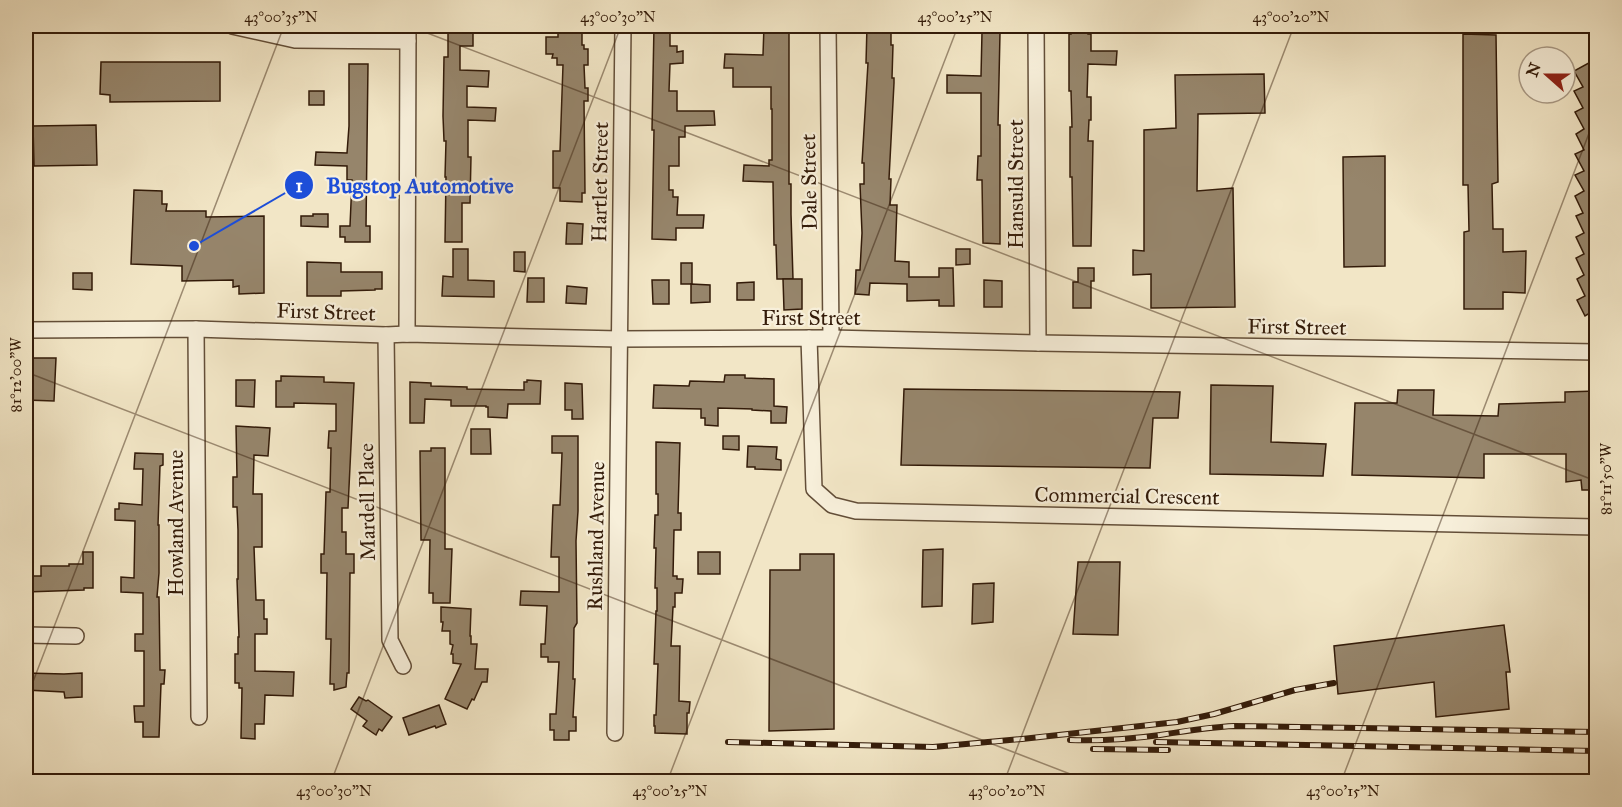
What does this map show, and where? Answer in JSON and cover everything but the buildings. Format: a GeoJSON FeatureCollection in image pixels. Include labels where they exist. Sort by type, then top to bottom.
{"type":"FeatureCollection","features":[{"type":"Feature","properties":{"kind":"street"},"geometry":{"type":"LineString","coordinates":[[232,26],[295,40],[408,33],[407,334]]}},
{"type":"Feature","properties":{"kind":"street","name":"Hartlet Street"},"geometry":{"type":"LineString","coordinates":[[619,339],[623,26]]}},
{"type":"Feature","properties":{"kind":"street","name":"Dale Street"},"geometry":{"type":"LineString","coordinates":[[828,26],[831,338]]}},
{"type":"Feature","properties":{"kind":"street","name":"Hansuld Street"},"geometry":{"type":"LineString","coordinates":[[1036,26],[1038,343]]}},
{"type":"Feature","properties":{"kind":"street","name":"First Street"},"geometry":{"type":"LineString","coordinates":[[26,330],[196,329],[619,339],[831,338],[1596,352]]}},
{"type":"Feature","properties":{"kind":"street","name":"Howland Avenue"},"geometry":{"type":"LineString","coordinates":[[196,329],[199,717]]}},
{"type":"Feature","properties":{"kind":"street","name":"Mardell Place"},"geometry":{"type":"LineString","coordinates":[[386,335],[390,640],[403,666]]}},
{"type":"Feature","properties":{"kind":"street","name":"Commercial Crescent"},"geometry":{"type":"LineString","coordinates":[[809,338],[814,489],[832,505],[856,511],[1596,527]]}},
{"type":"Feature","properties":{"kind":"street","name":"Rushland Avenue"},"geometry":{"type":"LineString","coordinates":[[615,733],[619,339]]}},
{"type":"Feature","properties":{"kind":"street"},"geometry":{"type":"LineString","coordinates":[[26,635],[76,636]]}},
{"type":"Feature","properties":{"kind":"railway"},"geometry":{"type":"LineString","coordinates":[[728,742],[933,747],[1022,739],[1177,722],[1214,714],[1295,690],[1334,683]]}},
{"type":"Feature","properties":{"kind":"railway"},"geometry":{"type":"LineString","coordinates":[[1070,740],[1127,739],[1235,726],[1596,732]]}},
{"type":"Feature","properties":{"kind":"railway"},"geometry":{"type":"LineString","coordinates":[[1156,742],[1596,751]]}},
{"type":"Feature","properties":{"kind":"railway"},"geometry":{"type":"LineString","coordinates":[[1093,749],[1168,750]]}},
{"type":"Feature","properties":{"kind":"place","name":"Bugstop Automotive"},"geometry":{"type":"Point","coordinates":[194,246]}}]}
